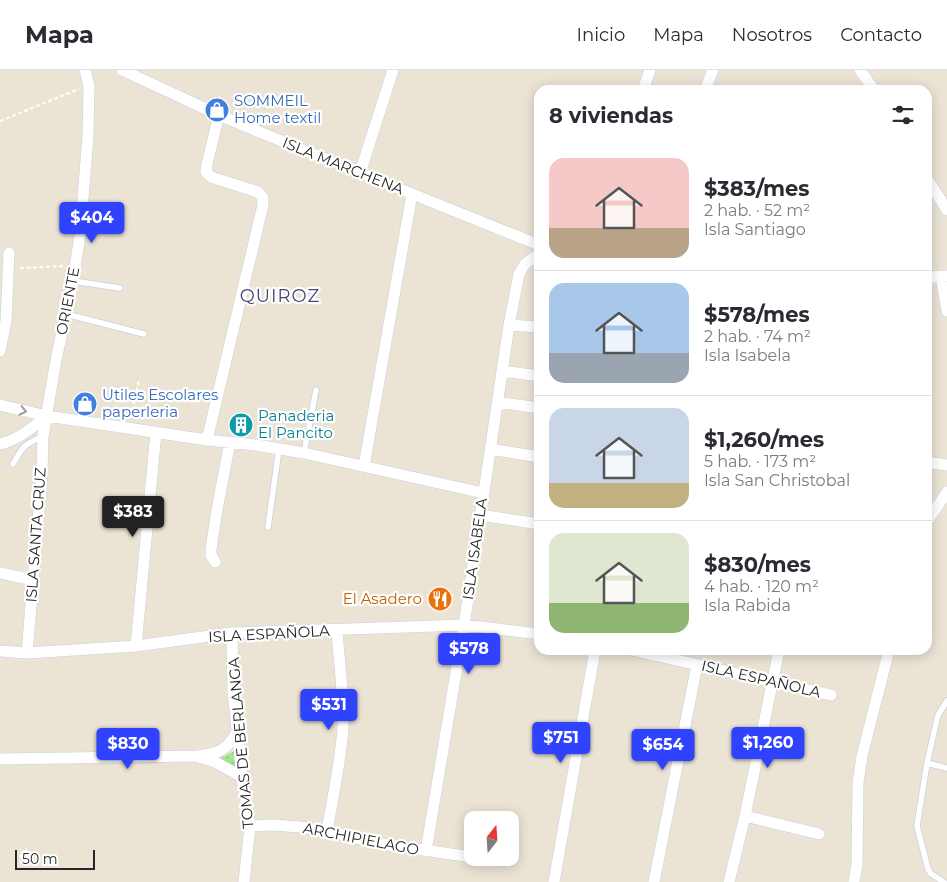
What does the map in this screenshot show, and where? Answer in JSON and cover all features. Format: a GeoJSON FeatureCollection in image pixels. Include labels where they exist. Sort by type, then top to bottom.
{"type":"FeatureCollection","features":[{"type":"Feature","properties":{"kind":"street","name":"ORIENTE"},"geometry":{"type":"LineString","coordinates":[[47,416],[80,235],[88,136],[89,86],[85,70]]}},
{"type":"Feature","properties":{"kind":"street","name":"ISLA MARCHENA"},"geometry":{"type":"LineString","coordinates":[[122,70],[290,145],[534,244]]}},
{"type":"Feature","properties":{"kind":"street"},"geometry":{"type":"LineString","coordinates":[[360,173],[393,70]]}},
{"type":"Feature","properties":{"kind":"street"},"geometry":{"type":"LineString","coordinates":[[645,85],[650,70]]}},
{"type":"Feature","properties":{"kind":"street"},"geometry":{"type":"LineString","coordinates":[[707,85],[713,70]]}},
{"type":"Feature","properties":{"kind":"street"},"geometry":{"type":"LineString","coordinates":[[860,70],[870,85]]}},
{"type":"Feature","properties":{"kind":"street"},"geometry":{"type":"LineString","coordinates":[[207,440],[263,198],[258,192],[211,177],[206,172],[220,115]]}},
{"type":"Feature","properties":{"kind":"street"},"geometry":{"type":"LineString","coordinates":[[932,183],[942,194],[947,210]]}},
{"type":"Feature","properties":{"kind":"street"},"geometry":{"type":"LineString","coordinates":[[364,466],[412,194]]}},
{"type":"Feature","properties":{"kind":"street"},"geometry":{"type":"LineString","coordinates":[[0,351],[6,321],[9,253]]}},
{"type":"Feature","properties":{"kind":"street","name":"ISLA ISABELA"},"geometry":{"type":"LineString","coordinates":[[426,852],[464,625],[509,325],[519,274],[525,264],[534,258]]}},
{"type":"Feature","properties":{"kind":"street"},"geometry":{"type":"LineString","coordinates":[[944,276],[947,311]]}},
{"type":"Feature","properties":{"kind":"street"},"geometry":{"type":"LineString","coordinates":[[509,325],[534,327]]}},
{"type":"Feature","properties":{"kind":"street"},"geometry":{"type":"LineString","coordinates":[[502,372],[534,375]]}},
{"type":"Feature","properties":{"kind":"street"},"geometry":{"type":"LineString","coordinates":[[498,402],[534,407]]}},
{"type":"Feature","properties":{"kind":"street"},"geometry":{"type":"LineString","coordinates":[[0,406],[47,416],[279,449],[484,493]]}},
{"type":"Feature","properties":{"kind":"street"},"geometry":{"type":"LineString","coordinates":[[0,444],[18,437],[47,416]]}},
{"type":"Feature","properties":{"kind":"street","name":"ISLA SANTA CRUZ"},"geometry":{"type":"LineString","coordinates":[[27,653],[42,474],[43,436],[47,416]]}},
{"type":"Feature","properties":{"kind":"street"},"geometry":{"type":"LineString","coordinates":[[136,646],[156,432]]}},
{"type":"Feature","properties":{"kind":"street"},"geometry":{"type":"LineString","coordinates":[[215,562],[211,555],[211,549],[230,442]]}},
{"type":"Feature","properties":{"kind":"street"},"geometry":{"type":"LineString","coordinates":[[490,449],[534,456]]}},
{"type":"Feature","properties":{"kind":"street"},"geometry":{"type":"LineString","coordinates":[[932,463],[947,465]]}},
{"type":"Feature","properties":{"kind":"street"},"geometry":{"type":"LineString","coordinates":[[932,514],[947,492]]}},
{"type":"Feature","properties":{"kind":"street"},"geometry":{"type":"LineString","coordinates":[[480,515],[534,523]]}},
{"type":"Feature","properties":{"kind":"street"},"geometry":{"type":"LineString","coordinates":[[0,573],[33,580]]}},
{"type":"Feature","properties":{"kind":"street","name":"ISLA ESPAÑOLA"},"geometry":{"type":"LineString","coordinates":[[0,651],[27,653],[136,646],[232,633],[464,625],[534,633]]}},
{"type":"Feature","properties":{"kind":"street"},"geometry":{"type":"LineString","coordinates":[[327,831],[341,755],[343,726],[343,699],[336,630]]}},
{"type":"Feature","properties":{"kind":"street","name":"TOMAS DE BERLANGA"},"geometry":{"type":"LineString","coordinates":[[232,633],[233,691],[242,777],[250,826],[244,882]]}},
{"type":"Feature","properties":{"kind":"street"},"geometry":{"type":"LineString","coordinates":[[554,882],[594,655]]}},
{"type":"Feature","properties":{"kind":"street","name":"ISLA ESPAÑOLA"},"geometry":{"type":"LineString","coordinates":[[653,655],[831,695]]}},
{"type":"Feature","properties":{"kind":"street"},"geometry":{"type":"LineString","coordinates":[[728,882],[745,816],[778,655]]}},
{"type":"Feature","properties":{"kind":"street"},"geometry":{"type":"LineString","coordinates":[[854,882],[858,848],[858,783],[862,756],[888,655]]}},
{"type":"Feature","properties":{"kind":"street"},"geometry":{"type":"LineString","coordinates":[[654,882],[696,665]]}},
{"type":"Feature","properties":{"kind":"street"},"geometry":{"type":"LineString","coordinates":[[0,759],[198,756],[223,750],[230,744],[237,732]]}},
{"type":"Feature","properties":{"kind":"street"},"geometry":{"type":"LineString","coordinates":[[198,756],[215,762],[242,777]]}},
{"type":"Feature","properties":{"kind":"street"},"geometry":{"type":"LineString","coordinates":[[745,816],[819,834]]}},
{"type":"Feature","properties":{"kind":"street","name":"ARCHIPIELAGO"},"geometry":{"type":"LineString","coordinates":[[250,826],[282,826],[327,831],[381,844],[464,856]]}},
{"type":"Feature","properties":{"kind":"lane"},"geometry":{"type":"LineString","coordinates":[[73,281],[120,288]]}},
{"type":"Feature","properties":{"kind":"lane"},"geometry":{"type":"LineString","coordinates":[[66,314],[144,334]]}},
{"type":"Feature","properties":{"kind":"lane"},"geometry":{"type":"LineString","coordinates":[[304,454],[316,390]]}},
{"type":"Feature","properties":{"kind":"lane"},"geometry":{"type":"LineString","coordinates":[[13,464],[27,444],[43,436]]}},
{"type":"Feature","properties":{"kind":"lane"},"geometry":{"type":"LineString","coordinates":[[268,527],[279,449]]}},
{"type":"Feature","properties":{"kind":"lane"},"geometry":{"type":"LineString","coordinates":[[944,882],[931,874],[928,869],[917,826],[927,763],[938,715],[947,702]]}},
{"type":"Feature","properties":{"kind":"lane"},"geometry":{"type":"LineString","coordinates":[[927,763],[947,768]]}},
{"type":"Feature","properties":{"kind":"path"},"geometry":{"type":"LineString","coordinates":[[0,120],[89,86]]}},
{"type":"Feature","properties":{"kind":"path"},"geometry":{"type":"LineString","coordinates":[[8,269],[75,265]]}},
{"type":"Feature","properties":{"kind":"path"},"geometry":{"type":"LineString","coordinates":[[128,428],[139,380]]}},
{"type":"Feature","properties":{"kind":"green space"},"geometry":{"type":"Polygon","coordinates":[[[235,751],[237,769],[220,758],[235,751]]]}},
{"type":"Feature","properties":{"kind":"place","name":"SOMMEIL Home textil"},"geometry":{"type":"Point","coordinates":[217,110]}},
{"type":"Feature","properties":{"kind":"place","name":"Utiles Escolares paperleria"},"geometry":{"type":"Point","coordinates":[85,404]}},
{"type":"Feature","properties":{"kind":"place","name":"Panaderia El Pancito"},"geometry":{"type":"Point","coordinates":[241,425]}},
{"type":"Feature","properties":{"kind":"place","name":"El Asadero"},"geometry":{"type":"Point","coordinates":[440,599]}},
{"type":"Feature","properties":{"kind":"district","name":"QUIROZ"},"geometry":{"type":"Point","coordinates":[280,296]}}]}
